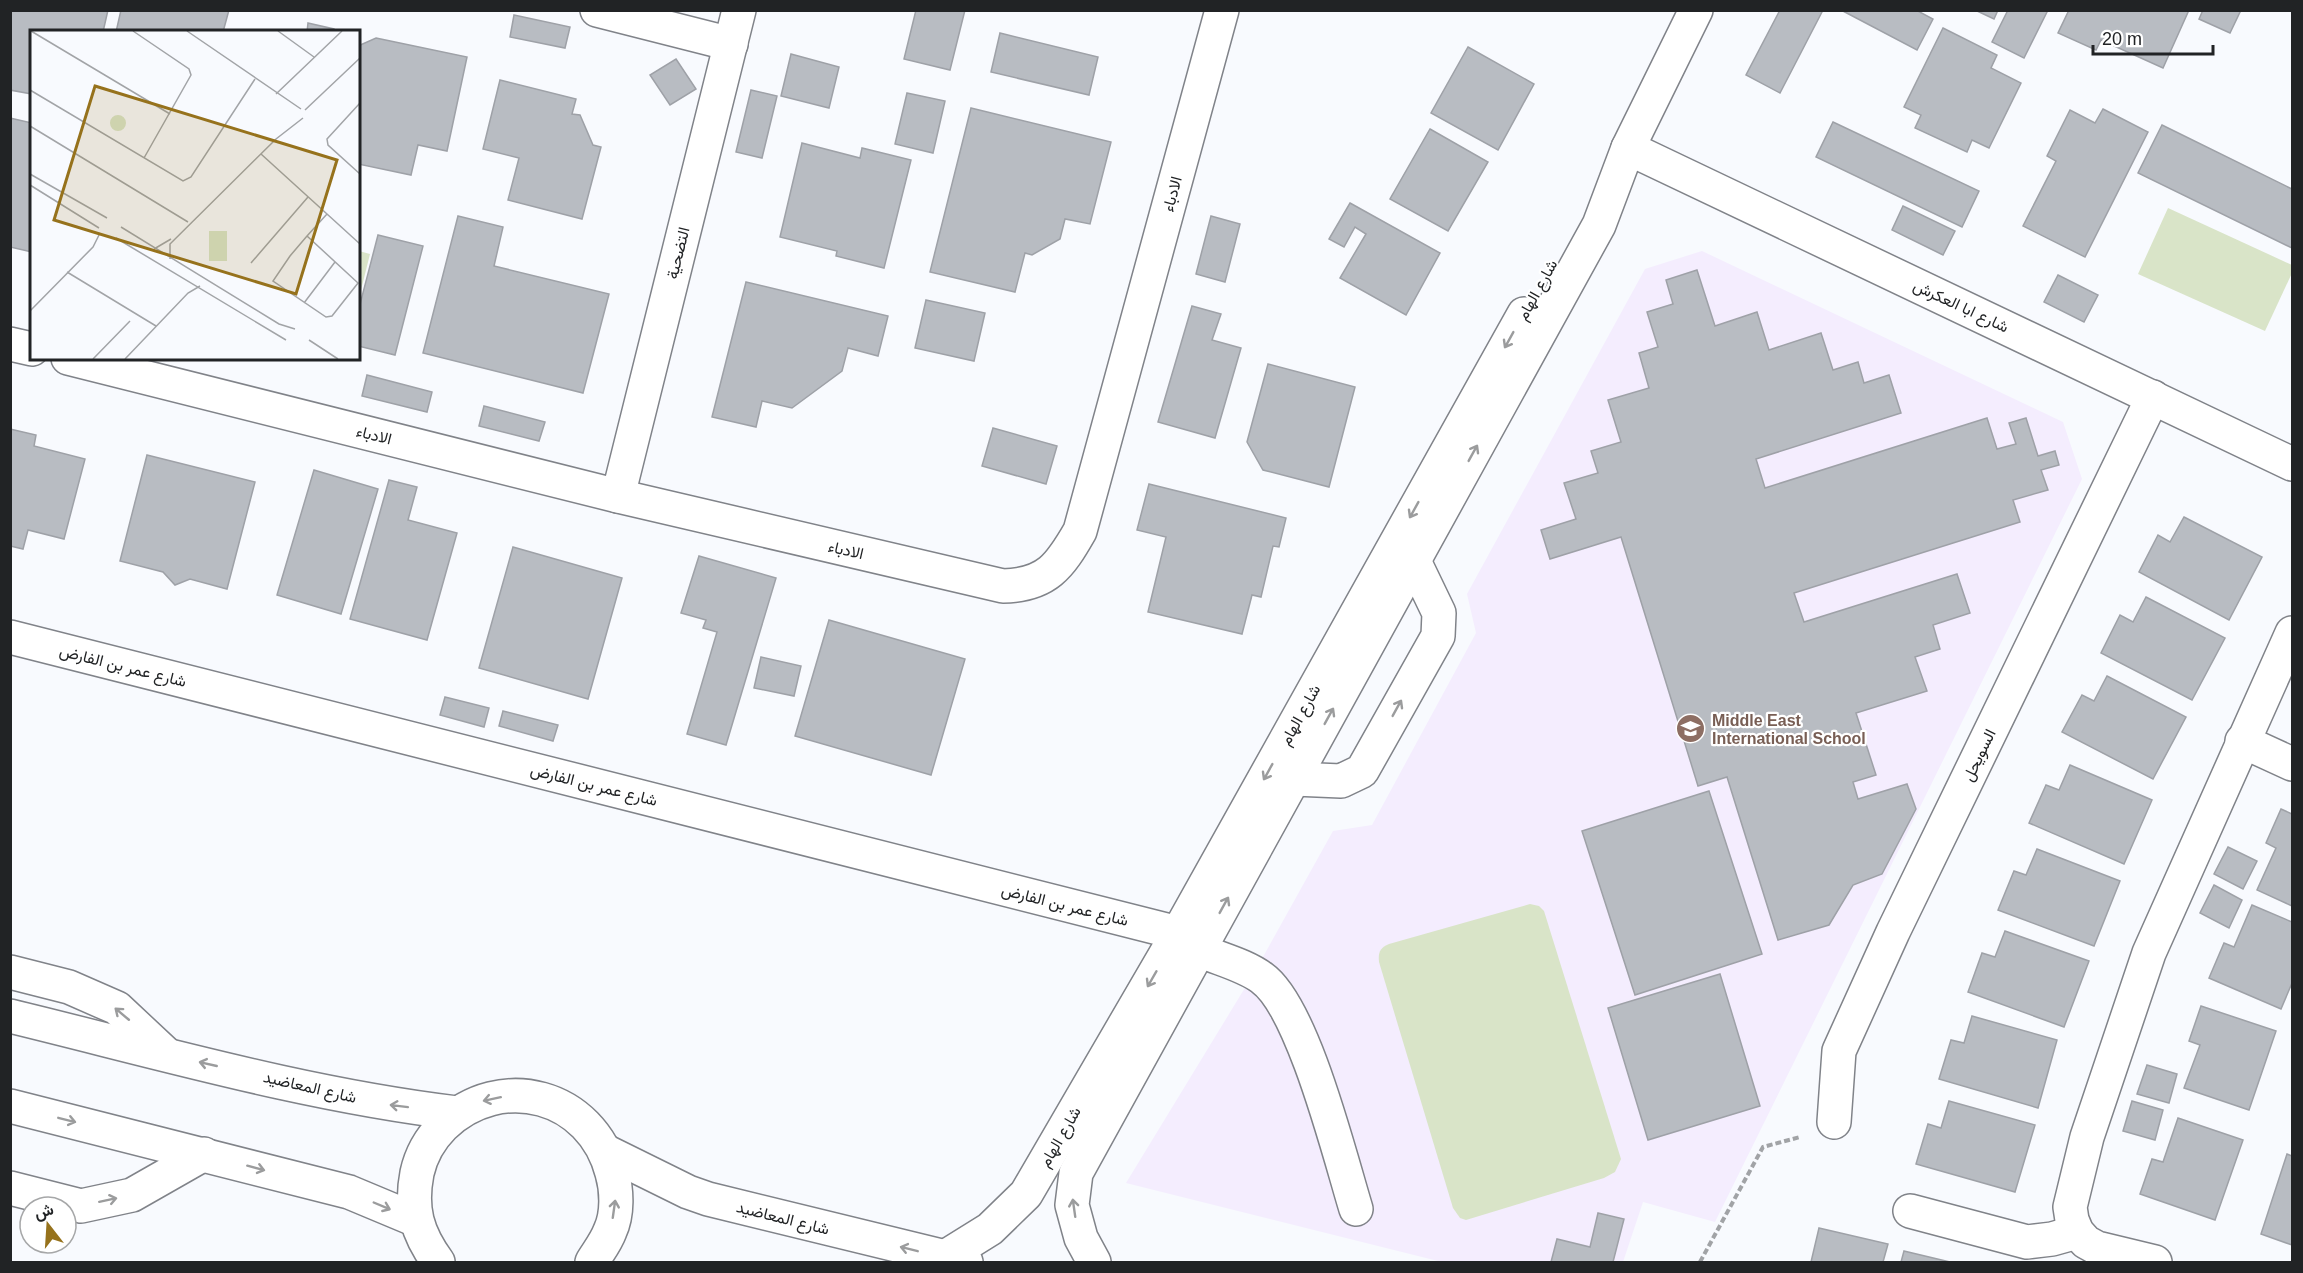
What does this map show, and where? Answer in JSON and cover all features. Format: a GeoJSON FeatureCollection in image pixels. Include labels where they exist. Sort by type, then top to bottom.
{"type":"FeatureCollection","features":[{"type":"Feature","properties":{"kind":"street"},"geometry":{"type":"LineString","coordinates":[[597,10],[730,44]]}},
{"type":"Feature","properties":{"kind":"street","name":"التضحية"},"geometry":{"type":"LineString","coordinates":[[618,496],[740,10]]}},
{"type":"Feature","properties":{"kind":"street","name":"الادباء"},"geometry":{"type":"LineString","coordinates":[[76,360],[618,496],[1003,586],[1021,586],[1045,576],[1062,562],[1080,531],[1222,10]]}},
{"type":"Feature","properties":{"kind":"street","name":"شارع الهام"},"geometry":{"type":"LineString","coordinates":[[956,1260],[1026,1194],[1294,779],[1599,225],[1628,148],[1696,10]]}},
{"type":"Feature","properties":{"kind":"street","name":"شارع الهام"},"geometry":{"type":"LineString","coordinates":[[1094,1263],[1081,1238],[1072,1205],[1076,1173],[1189,942],[1586,204],[1628,148]]}},
{"type":"Feature","properties":{"kind":"street","name":"شارع ابا العكرش"},"geometry":{"type":"LineString","coordinates":[[1628,148],[2292,464]]}},
{"type":"Feature","properties":{"kind":"street"},"geometry":{"type":"LineString","coordinates":[[10,344],[30,349]]}},
{"type":"Feature","properties":{"kind":"street","name":"السويحل"},"geometry":{"type":"LineString","coordinates":[[1834,1122],[1839,1051],[1893,932],[2153,397]]}},
{"type":"Feature","properties":{"kind":"street"},"geometry":{"type":"LineString","coordinates":[[1294,779],[1341,781],[1362,771],[1438,636],[1438,613],[1414,561]]}},
{"type":"Feature","properties":{"kind":"street"},"geometry":{"type":"LineString","coordinates":[[2155,1263],[2097,1248],[2086,1242],[2077,1232],[2070,1207],[2087,1137],[2149,953],[2292,633]]}},
{"type":"Feature","properties":{"kind":"street","name":"شارع عمر بن الفارض"},"geometry":{"type":"LineString","coordinates":[[10,637],[1189,942],[1262,977],[1273,988],[1289,1013],[1321,1094],[1356,1209]]}},
{"type":"Feature","properties":{"kind":"street"},"geometry":{"type":"LineString","coordinates":[[2242,741],[2292,764]]}},
{"type":"Feature","properties":{"kind":"street"},"geometry":{"type":"LineString","coordinates":[[10,972],[69,987],[117,1008],[165,1053]]}},
{"type":"Feature","properties":{"kind":"street","name":"شارع المعاضيد"},"geometry":{"type":"LineString","coordinates":[[10,1016],[390,1105],[457,1113]]}},
{"type":"Feature","properties":{"kind":"street"},"geometry":{"type":"LineString","coordinates":[[438,1263],[425,1244],[416,1220],[414,1190],[420,1160],[435,1134],[457,1113],[489,1098],[524,1095],[557,1104],[586,1124],[607,1152],[616,1190],[611,1230],[592,1263]]}},
{"type":"Feature","properties":{"kind":"street"},"geometry":{"type":"LineString","coordinates":[[10,1106],[349,1192],[416,1220]]}},
{"type":"Feature","properties":{"kind":"street","name":"شارع المعاضيد"},"geometry":{"type":"LineString","coordinates":[[607,1152],[688,1192],[708,1199],[956,1260]]}},
{"type":"Feature","properties":{"kind":"street"},"geometry":{"type":"LineString","coordinates":[[10,1188],[81,1206],[132,1195],[204,1154]]}},
{"type":"Feature","properties":{"kind":"street"},"geometry":{"type":"LineString","coordinates":[[1910,1211],[2027,1242],[2052,1239],[2077,1232]]}},
{"type":"Feature","properties":{"kind":"path"},"geometry":{"type":"LineString","coordinates":[[1700,1263],[1763,1147],[1793,1140],[1834,1122]]}},
{"type":"Feature","properties":{"kind":"shaded area","name":"Middle East International School"},"geometry":{"type":"Polygon","coordinates":[[[1702,251],[2063,422],[2082,479],[1715,1222],[1643,1202],[1623,1262],[1442,1262],[1126,1183],[1254,973],[1333,831],[1372,825],[1476,633],[1467,594],[1645,269],[1702,251]]]}},
{"type":"Feature","properties":{"kind":"green space"},"geometry":{"type":"Polygon","coordinates":[[[2168,208],[2292,265],[2292,273],[2265,331],[2138,274],[2168,208]]]}},
{"type":"Feature","properties":{"kind":"green space"},"geometry":{"type":"Polygon","coordinates":[[[360,252],[370,254],[360,294],[360,252]]]}},
{"type":"Feature","properties":{"kind":"green space"},"geometry":{"type":"Polygon","coordinates":[[[1530,904],[1539,906],[1544,911],[1621,1159],[1615,1172],[1604,1178],[1466,1220],[1460,1218],[1453,1208],[1379,962],[1379,953],[1389,944],[1530,904]]]}},
{"type":"Feature","properties":{"kind":"building"},"geometry":{"type":"Polygon","coordinates":[[[10,10],[108,10],[103,30],[30,30],[30,94],[10,90],[10,10]]]}},
{"type":"Feature","properties":{"kind":"building"},"geometry":{"type":"Polygon","coordinates":[[[121,10],[229,10],[224,30],[116,30],[121,10]]]}},
{"type":"Feature","properties":{"kind":"building"},"geometry":{"type":"Polygon","coordinates":[[[916,10],[965,10],[950,70],[904,59],[916,10]]]}},
{"type":"Feature","properties":{"kind":"building"},"geometry":{"type":"Polygon","coordinates":[[[1780,10],[1823,10],[1780,93],[1746,75],[1780,10]]]}},
{"type":"Feature","properties":{"kind":"building"},"geometry":{"type":"Polygon","coordinates":[[[1841,10],[1916,10],[1933,19],[1917,50],[1841,10]]]}},
{"type":"Feature","properties":{"kind":"building"},"geometry":{"type":"Polygon","coordinates":[[[1975,10],[1998,10],[1994,19],[1975,10]]]}},
{"type":"Feature","properties":{"kind":"building"},"geometry":{"type":"Polygon","coordinates":[[[2008,10],[2048,10],[2024,58],[1992,42],[2008,10]]]}},
{"type":"Feature","properties":{"kind":"building"},"geometry":{"type":"Polygon","coordinates":[[[2069,10],[2189,10],[2163,68],[2101,40],[2096,50],[2058,33],[2069,10]]]}},
{"type":"Feature","properties":{"kind":"building"},"geometry":{"type":"Polygon","coordinates":[[[2203,10],[2241,10],[2230,33],[2199,19],[2203,10]]]}},
{"type":"Feature","properties":{"kind":"building"},"geometry":{"type":"Polygon","coordinates":[[[514,15],[570,27],[565,48],[510,37],[514,15]]]}},
{"type":"Feature","properties":{"kind":"building"},"geometry":{"type":"Polygon","coordinates":[[[308,23],[334,30],[307,30],[308,23]]]}},
{"type":"Feature","properties":{"kind":"building"},"geometry":{"type":"Polygon","coordinates":[[[1943,28],[1997,55],[1991,68],[2021,83],[1989,148],[1972,140],[1967,152],[1915,128],[1921,115],[1904,107],[1943,28]]]}},
{"type":"Feature","properties":{"kind":"building"},"geometry":{"type":"Polygon","coordinates":[[[1000,33],[1098,57],[1089,95],[991,72],[1000,33]]]}},
{"type":"Feature","properties":{"kind":"building"},"geometry":{"type":"Polygon","coordinates":[[[376,38],[467,57],[447,151],[418,145],[411,175],[360,164],[360,45],[376,38]]]}},
{"type":"Feature","properties":{"kind":"building"},"geometry":{"type":"Polygon","coordinates":[[[1468,47],[1534,84],[1498,150],[1431,113],[1468,47]]]}},
{"type":"Feature","properties":{"kind":"building"},"geometry":{"type":"Polygon","coordinates":[[[791,54],[839,67],[829,108],[781,96],[791,54]]]}},
{"type":"Feature","properties":{"kind":"building"},"geometry":{"type":"Polygon","coordinates":[[[676,59],[696,89],[670,105],[650,75],[676,59]]]}},
{"type":"Feature","properties":{"kind":"building"},"geometry":{"type":"Polygon","coordinates":[[[500,80],[576,99],[572,114],[580,115],[593,145],[601,147],[582,219],[508,200],[519,158],[483,149],[500,80]]]}},
{"type":"Feature","properties":{"kind":"building"},"geometry":{"type":"Polygon","coordinates":[[[751,90],[777,96],[762,158],[736,152],[751,90]]]}},
{"type":"Feature","properties":{"kind":"building"},"geometry":{"type":"Polygon","coordinates":[[[907,93],[945,101],[933,153],[895,144],[907,93]]]}},
{"type":"Feature","properties":{"kind":"building"},"geometry":{"type":"Polygon","coordinates":[[[971,108],[1111,142],[1090,224],[1065,219],[1060,239],[1032,255],[1025,253],[1015,292],[930,272],[971,108]]]}},
{"type":"Feature","properties":{"kind":"building"},"geometry":{"type":"Polygon","coordinates":[[[2103,109],[2148,132],[2085,257],[2023,226],[2056,161],[2047,156],[2070,110],[2095,123],[2103,109]]]}},
{"type":"Feature","properties":{"kind":"building"},"geometry":{"type":"Polygon","coordinates":[[[10,118],[30,123],[30,252],[10,247],[10,118]]]}},
{"type":"Feature","properties":{"kind":"building"},"geometry":{"type":"Polygon","coordinates":[[[1833,122],[1979,191],[1962,227],[1816,157],[1833,122]]]}},
{"type":"Feature","properties":{"kind":"building"},"geometry":{"type":"Polygon","coordinates":[[[2162,125],[2292,189],[2292,248],[2138,173],[2162,125]]]}},
{"type":"Feature","properties":{"kind":"building"},"geometry":{"type":"Polygon","coordinates":[[[1430,129],[1488,162],[1448,231],[1390,199],[1430,129]]]}},
{"type":"Feature","properties":{"kind":"building"},"geometry":{"type":"Polygon","coordinates":[[[802,143],[860,158],[862,148],[911,160],[884,268],[836,256],[837,251],[780,237],[802,143]]]}},
{"type":"Feature","properties":{"kind":"building"},"geometry":{"type":"Polygon","coordinates":[[[1350,203],[1440,253],[1406,315],[1340,278],[1366,234],[1355,227],[1344,247],[1329,239],[1350,203]]]}},
{"type":"Feature","properties":{"kind":"building"},"geometry":{"type":"Polygon","coordinates":[[[1903,206],[1955,231],[1943,255],[1892,230],[1903,206]]]}},
{"type":"Feature","properties":{"kind":"building"},"geometry":{"type":"Polygon","coordinates":[[[458,216],[503,227],[494,266],[609,294],[583,393],[423,353],[458,216]]]}},
{"type":"Feature","properties":{"kind":"building"},"geometry":{"type":"Polygon","coordinates":[[[1211,216],[1240,224],[1225,282],[1196,274],[1211,216]]]}},
{"type":"Feature","properties":{"kind":"building"},"geometry":{"type":"Polygon","coordinates":[[[378,235],[423,246],[395,355],[360,346],[360,304],[378,235]]]}},
{"type":"Feature","properties":{"kind":"building"},"geometry":{"type":"Polygon","coordinates":[[[1697,270],[1715,326],[1757,312],[1769,350],[1821,333],[1833,370],[1858,362],[1864,383],[1889,375],[1901,413],[1756,459],[1765,488],[1987,418],[1997,449],[2016,444],[2009,423],[2026,418],[2038,456],[2055,451],[2059,465],[2041,470],[2048,490],[2013,500],[2020,522],[1794,593],[1804,622],[1957,574],[1970,613],[1933,625],[1940,649],[1915,657],[1927,691],[1856,713],[1876,775],[1853,782],[1858,799],[1907,784],[1916,809],[1882,874],[1853,885],[1829,925],[1778,940],[1727,777],[1698,786],[1621,537],[1550,559],[1541,530],[1576,519],[1564,483],[1598,473],[1591,451],[1621,442],[1608,400],[1649,388],[1639,353],[1658,347],[1647,312],[1673,304],[1666,280],[1697,270]]]}},
{"type":"Feature","properties":{"kind":"building"},"geometry":{"type":"Polygon","coordinates":[[[2058,275],[2098,295],[2084,322],[2044,302],[2058,275]]]}},
{"type":"Feature","properties":{"kind":"building"},"geometry":{"type":"Polygon","coordinates":[[[746,282],[888,316],[878,356],[848,348],[842,371],[792,408],[762,401],[756,427],[712,417],[746,282]]]}},
{"type":"Feature","properties":{"kind":"building"},"geometry":{"type":"Polygon","coordinates":[[[926,300],[985,313],[974,361],[915,348],[926,300]]]}},
{"type":"Feature","properties":{"kind":"building"},"geometry":{"type":"Polygon","coordinates":[[[1192,306],[1221,314],[1212,340],[1241,348],[1215,438],[1158,422],[1192,306]]]}},
{"type":"Feature","properties":{"kind":"building"},"geometry":{"type":"Polygon","coordinates":[[[1268,364],[1355,387],[1329,487],[1263,470],[1247,442],[1268,364]]]}},
{"type":"Feature","properties":{"kind":"building"},"geometry":{"type":"Polygon","coordinates":[[[367,375],[432,392],[427,412],[362,396],[367,375]]]}},
{"type":"Feature","properties":{"kind":"building"},"geometry":{"type":"Polygon","coordinates":[[[484,406],[545,422],[539,441],[479,426],[484,406]]]}},
{"type":"Feature","properties":{"kind":"building"},"geometry":{"type":"Polygon","coordinates":[[[993,428],[1057,446],[1046,484],[982,466],[993,428]]]}},
{"type":"Feature","properties":{"kind":"building"},"geometry":{"type":"Polygon","coordinates":[[[10,429],[36,435],[34,446],[85,459],[64,539],[28,530],[23,549],[10,546],[10,429]]]}},
{"type":"Feature","properties":{"kind":"building"},"geometry":{"type":"Polygon","coordinates":[[[147,455],[255,482],[227,589],[190,579],[175,585],[163,572],[120,561],[147,455]]]}},
{"type":"Feature","properties":{"kind":"building"},"geometry":{"type":"Polygon","coordinates":[[[314,470],[378,489],[341,614],[277,595],[314,470]]]}},
{"type":"Feature","properties":{"kind":"building"},"geometry":{"type":"Polygon","coordinates":[[[389,480],[417,487],[408,520],[457,533],[427,640],[350,619],[389,480]]]}},
{"type":"Feature","properties":{"kind":"building"},"geometry":{"type":"Polygon","coordinates":[[[1149,484],[1286,518],[1279,547],[1273,546],[1261,597],[1252,595],[1242,634],[1148,612],[1166,537],[1137,530],[1149,484]]]}},
{"type":"Feature","properties":{"kind":"building"},"geometry":{"type":"Polygon","coordinates":[[[2184,517],[2262,557],[2229,620],[2139,572],[2158,535],[2170,542],[2184,517]]]}},
{"type":"Feature","properties":{"kind":"building"},"geometry":{"type":"Polygon","coordinates":[[[513,547],[622,578],[588,699],[479,668],[513,547]]]}},
{"type":"Feature","properties":{"kind":"building"},"geometry":{"type":"Polygon","coordinates":[[[699,556],[776,578],[726,745],[687,734],[717,632],[703,628],[706,620],[681,613],[699,556]]]}},
{"type":"Feature","properties":{"kind":"building"},"geometry":{"type":"Polygon","coordinates":[[[2146,597],[2225,638],[2192,700],[2101,653],[2120,615],[2133,622],[2146,597]]]}},
{"type":"Feature","properties":{"kind":"building"},"geometry":{"type":"Polygon","coordinates":[[[829,620],[965,659],[931,775],[795,736],[829,620]]]}},
{"type":"Feature","properties":{"kind":"building"},"geometry":{"type":"Polygon","coordinates":[[[761,657],[801,666],[794,696],[754,688],[761,657]]]}},
{"type":"Feature","properties":{"kind":"building"},"geometry":{"type":"Polygon","coordinates":[[[2107,676],[2186,717],[2153,779],[2062,732],[2082,695],[2094,701],[2107,676]]]}},
{"type":"Feature","properties":{"kind":"building"},"geometry":{"type":"Polygon","coordinates":[[[445,697],[489,708],[484,727],[440,715],[445,697]]]}},
{"type":"Feature","properties":{"kind":"building"},"geometry":{"type":"Polygon","coordinates":[[[503,711],[558,725],[553,741],[499,726],[503,711]]]}},
{"type":"Feature","properties":{"kind":"building"},"geometry":{"type":"Polygon","coordinates":[[[2070,765],[2152,800],[2124,864],[2029,823],[2046,785],[2059,790],[2070,765]]]}},
{"type":"Feature","properties":{"kind":"building"},"geometry":{"type":"Polygon","coordinates":[[[1709,791],[1762,954],[1635,995],[1582,831],[1709,791]]]}},
{"type":"Feature","properties":{"kind":"building"},"geometry":{"type":"Polygon","coordinates":[[[2281,809],[2292,814],[2292,906],[2257,890],[2276,848],[2266,843],[2281,809]]]}},
{"type":"Feature","properties":{"kind":"building"},"geometry":{"type":"Polygon","coordinates":[[[2228,847],[2257,861],[2243,889],[2214,874],[2228,847]]]}},
{"type":"Feature","properties":{"kind":"building"},"geometry":{"type":"Polygon","coordinates":[[[2037,849],[2120,881],[2094,946],[1998,910],[2014,871],[2026,875],[2037,849]]]}},
{"type":"Feature","properties":{"kind":"building"},"geometry":{"type":"Polygon","coordinates":[[[2214,885],[2242,900],[2229,928],[2200,913],[2214,885]]]}},
{"type":"Feature","properties":{"kind":"building"},"geometry":{"type":"Polygon","coordinates":[[[2252,905],[2292,922],[2292,983],[2281,1009],[2209,978],[2224,943],[2234,947],[2252,905]]]}},
{"type":"Feature","properties":{"kind":"building"},"geometry":{"type":"Polygon","coordinates":[[[2005,931],[2089,961],[2064,1027],[1968,992],[1982,953],[1995,957],[2005,931]]]}},
{"type":"Feature","properties":{"kind":"building"},"geometry":{"type":"Polygon","coordinates":[[[1720,974],[1760,1106],[1648,1140],[1608,1008],[1720,974]]]}},
{"type":"Feature","properties":{"kind":"building"},"geometry":{"type":"Polygon","coordinates":[[[2201,1006],[2276,1031],[2249,1110],[2184,1088],[2200,1045],[2189,1041],[2201,1006]]]}},
{"type":"Feature","properties":{"kind":"building"},"geometry":{"type":"Polygon","coordinates":[[[1972,1016],[2057,1040],[2038,1108],[1939,1079],[1951,1040],[1964,1043],[1972,1016]]]}},
{"type":"Feature","properties":{"kind":"building"},"geometry":{"type":"Polygon","coordinates":[[[2147,1065],[2177,1074],[2169,1103],[2137,1094],[2147,1065]]]}},
{"type":"Feature","properties":{"kind":"building"},"geometry":{"type":"Polygon","coordinates":[[[1949,1101],[2035,1125],[2015,1192],[1916,1164],[1928,1124],[1941,1128],[1949,1101]]]}},
{"type":"Feature","properties":{"kind":"building"},"geometry":{"type":"Polygon","coordinates":[[[2132,1101],[2163,1110],[2155,1140],[2123,1131],[2132,1101]]]}},
{"type":"Feature","properties":{"kind":"building"},"geometry":{"type":"Polygon","coordinates":[[[2178,1118],[2243,1140],[2215,1220],[2140,1194],[2152,1159],[2163,1162],[2178,1118]]]}},
{"type":"Feature","properties":{"kind":"building"},"geometry":{"type":"Polygon","coordinates":[[[2287,1154],[2292,1156],[2292,1245],[2261,1234],[2287,1154]]]}},
{"type":"Feature","properties":{"kind":"building"},"geometry":{"type":"Polygon","coordinates":[[[1598,1213],[1624,1219],[1613,1262],[1551,1262],[1557,1239],[1590,1247],[1598,1213]]]}},
{"type":"Feature","properties":{"kind":"building"},"geometry":{"type":"Polygon","coordinates":[[[1819,1228],[1888,1244],[1883,1262],[1811,1262],[1819,1228]]]}},
{"type":"Feature","properties":{"kind":"building"},"geometry":{"type":"Polygon","coordinates":[[[1904,1251],[1950,1262],[1901,1262],[1904,1251]]]}},
{"type":"Feature","properties":{"kind":"place","name":"Middle East International School"},"geometry":{"type":"Point","coordinates":[1691,729]}}]}
